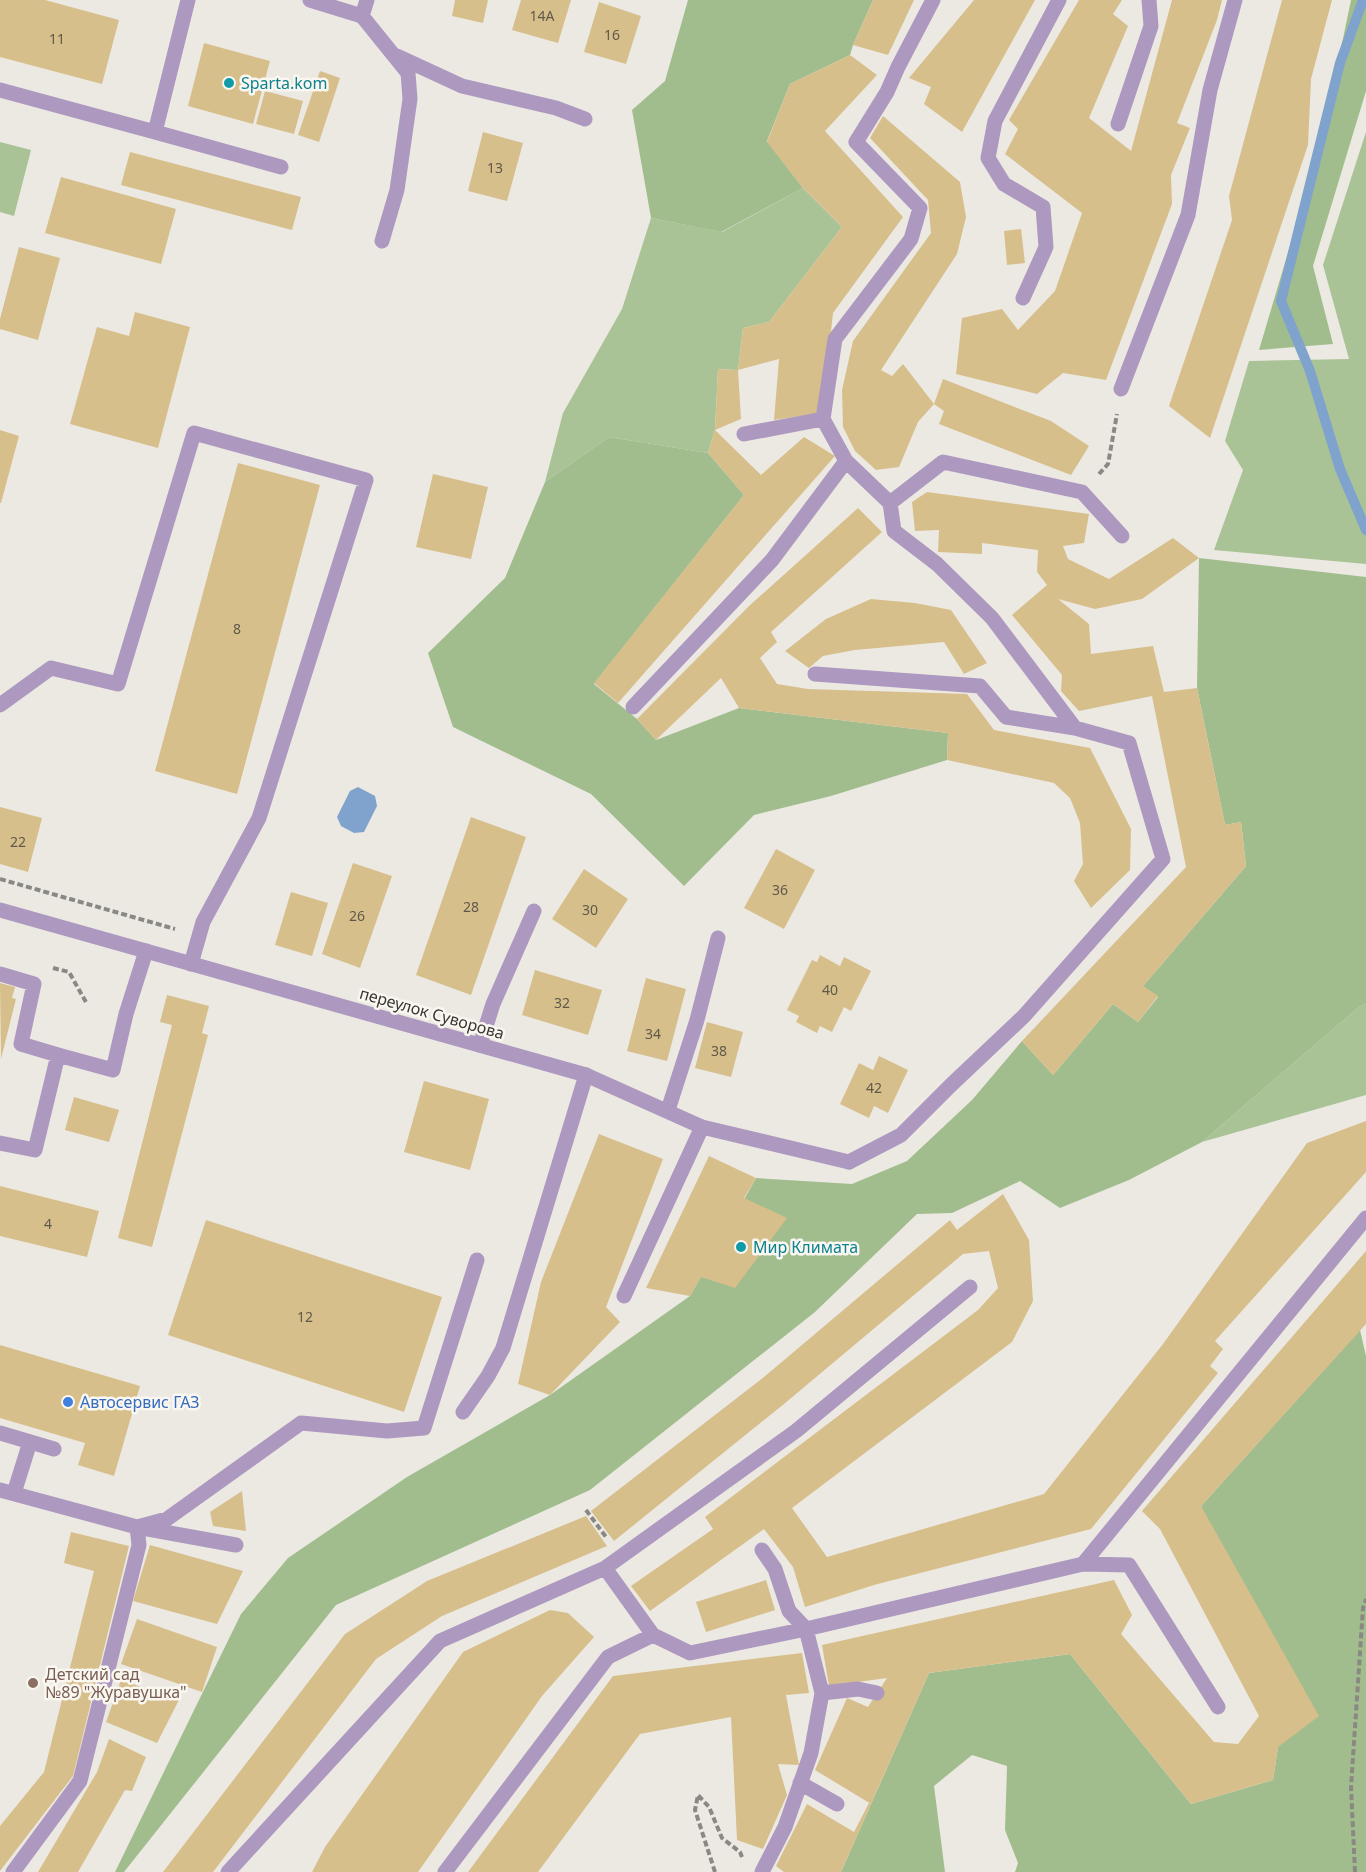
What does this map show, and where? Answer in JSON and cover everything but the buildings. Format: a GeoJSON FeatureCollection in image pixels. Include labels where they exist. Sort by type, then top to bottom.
{"type":"FeatureCollection","features":[{"type":"Feature","properties":{"kind":"street"},"geometry":{"type":"LineString","coordinates":[[155,132],[188,0]]}},
{"type":"Feature","properties":{"kind":"street"},"geometry":{"type":"LineString","coordinates":[[310,0],[362,16],[408,73],[410,99],[397,190],[382,241]]}},
{"type":"Feature","properties":{"kind":"street"},"geometry":{"type":"LineString","coordinates":[[362,16],[367,0]]}},
{"type":"Feature","properties":{"kind":"street"},"geometry":{"type":"LineString","coordinates":[[933,0],[887,92],[855,142],[920,208],[911,239],[835,339],[823,419],[846,461],[890,502],[894,531],[937,564],[992,618],[1075,728]]}},
{"type":"Feature","properties":{"kind":"street"},"geometry":{"type":"LineString","coordinates":[[1023,298],[1046,247],[1042,207],[1004,184],[988,158],[995,121],[1059,0]]}},
{"type":"Feature","properties":{"kind":"street"},"geometry":{"type":"LineString","coordinates":[[1119,124],[1151,26],[1149,0]]}},
{"type":"Feature","properties":{"kind":"street"},"geometry":{"type":"LineString","coordinates":[[1121,389],[1188,215],[1210,90],[1235,0]]}},
{"type":"Feature","properties":{"kind":"street"},"geometry":{"type":"LineString","coordinates":[[392,53],[462,86],[556,108],[585,119]]}},
{"type":"Feature","properties":{"kind":"street"},"geometry":{"type":"LineString","coordinates":[[0,90],[280,167]]}},
{"type":"Feature","properties":{"kind":"street"},"geometry":{"type":"LineString","coordinates":[[744,434],[823,419]]}},
{"type":"Feature","properties":{"kind":"street"},"geometry":{"type":"LineString","coordinates":[[0,705],[51,668],[118,684],[194,434],[366,480],[259,819],[203,922],[191,964]]}},
{"type":"Feature","properties":{"kind":"street"},"geometry":{"type":"LineString","coordinates":[[633,707],[772,560],[846,461]]}},
{"type":"Feature","properties":{"kind":"street"},"geometry":{"type":"LineString","coordinates":[[890,502],[943,462],[1082,492],[1122,536]]}},
{"type":"Feature","properties":{"kind":"street"},"geometry":{"type":"LineString","coordinates":[[815,674],[980,686],[1006,717],[1075,728]]}},
{"type":"Feature","properties":{"kind":"street","name":"переулок Суворова"},"geometry":{"type":"LineString","coordinates":[[0,910],[586,1075],[702,1127],[849,1162],[901,1135],[1024,1016],[1163,859],[1129,742],[1075,728]]}},
{"type":"Feature","properties":{"kind":"street"},"geometry":{"type":"LineString","coordinates":[[480,1045],[493,1004],[534,911]]}},
{"type":"Feature","properties":{"kind":"street"},"geometry":{"type":"LineString","coordinates":[[668,1110],[697,1020],[718,938]]}},
{"type":"Feature","properties":{"kind":"street"},"geometry":{"type":"LineString","coordinates":[[0,974],[34,984],[21,1044],[113,1070],[126,1014],[146,951]]}},
{"type":"Feature","properties":{"kind":"street"},"geometry":{"type":"LineString","coordinates":[[0,1143],[35,1150],[58,1055]]}},
{"type":"Feature","properties":{"kind":"street"},"geometry":{"type":"LineString","coordinates":[[463,1412],[488,1376],[503,1348],[586,1075]]}},
{"type":"Feature","properties":{"kind":"street"},"geometry":{"type":"LineString","coordinates":[[624,1296],[702,1127]]}},
{"type":"Feature","properties":{"kind":"street"},"geometry":{"type":"LineString","coordinates":[[1083,1564],[1366,1218]]}},
{"type":"Feature","properties":{"kind":"street"},"geometry":{"type":"LineString","coordinates":[[137,1527],[167,1519],[301,1423],[387,1431],[424,1428],[477,1260]]}},
{"type":"Feature","properties":{"kind":"street"},"geometry":{"type":"LineString","coordinates":[[228,1872],[440,1641],[605,1568],[796,1431],[970,1287]]}},
{"type":"Feature","properties":{"kind":"street"},"geometry":{"type":"LineString","coordinates":[[0,1433],[54,1449]]}},
{"type":"Feature","properties":{"kind":"street"},"geometry":{"type":"LineString","coordinates":[[30,1442],[7,1492],[137,1527],[236,1545]]}},
{"type":"Feature","properties":{"kind":"street"},"geometry":{"type":"LineString","coordinates":[[13,1872],[80,1781],[139,1545],[137,1527]]}},
{"type":"Feature","properties":{"kind":"street"},"geometry":{"type":"LineString","coordinates":[[762,1550],[775,1569],[789,1611],[806,1629],[822,1693],[811,1753],[785,1827],[762,1872]]}},
{"type":"Feature","properties":{"kind":"street"},"geometry":{"type":"LineString","coordinates":[[605,1568],[653,1635],[690,1653],[806,1629],[1083,1564],[1129,1565],[1218,1707]]}},
{"type":"Feature","properties":{"kind":"street"},"geometry":{"type":"LineString","coordinates":[[445,1872],[608,1657],[653,1635]]}},
{"type":"Feature","properties":{"kind":"street"},"geometry":{"type":"LineString","coordinates":[[822,1693],[858,1689],[877,1693]]}},
{"type":"Feature","properties":{"kind":"street"},"geometry":{"type":"LineString","coordinates":[[800,1783],[837,1804]]}},
{"type":"Feature","properties":{"kind":"path"},"geometry":{"type":"LineString","coordinates":[[1082,492],[1108,464],[1121,389]]}},
{"type":"Feature","properties":{"kind":"path"},"geometry":{"type":"LineString","coordinates":[[0,879],[199,936]]}},
{"type":"Feature","properties":{"kind":"path"},"geometry":{"type":"LineString","coordinates":[[586,1510],[622,1556]]}},
{"type":"Feature","properties":{"kind":"path"},"geometry":{"type":"LineString","coordinates":[[1355,1872],[1351,1787],[1366,1599]]}},
{"type":"Feature","properties":{"kind":"path"},"geometry":{"type":"LineString","coordinates":[[715,1872],[695,1810],[698,1795],[708,1808],[722,1838],[740,1852],[743,1862]]}},
{"type":"Feature","properties":{"kind":"green space"},"geometry":{"type":"Polygon","coordinates":[[[688,0],[873,0],[850,55],[790,84],[767,141],[803,188],[721,232],[651,218],[632,110],[665,81],[688,0]]]}},
{"type":"Feature","properties":{"kind":"green space"},"geometry":{"type":"Polygon","coordinates":[[[1351,0],[1366,0],[1366,91],[1313,266],[1333,344],[1259,350],[1323,135],[1351,0]]]}},
{"type":"Feature","properties":{"kind":"green space"},"geometry":{"type":"Polygon","coordinates":[[[1366,132],[1366,564],[1214,550],[1243,470],[1225,441],[1249,361],[1349,359],[1323,265],[1366,132]]]}},
{"type":"Feature","properties":{"kind":"green space"},"geometry":{"type":"Polygon","coordinates":[[[0,142],[31,150],[14,216],[0,212],[0,142]]]}},
{"type":"Feature","properties":{"kind":"green space"},"geometry":{"type":"Polygon","coordinates":[[[803,188],[842,227],[769,322],[743,328],[738,370],[718,369],[715,430],[708,453],[609,437],[545,482],[563,413],[622,309],[651,218],[722,232],[803,188]]]}},
{"type":"Feature","properties":{"kind":"green space"},"geometry":{"type":"Polygon","coordinates":[[[609,437],[708,453],[744,495],[594,684],[637,719],[656,740],[739,708],[948,733],[947,760],[831,796],[754,815],[684,886],[591,794],[453,727],[428,653],[505,578],[545,482],[609,437]]]}},
{"type":"Feature","properties":{"kind":"green space"},"geometry":{"type":"Polygon","coordinates":[[[1199,558],[1366,577],[1366,1004],[1360,1006],[1202,1142],[1129,1180],[1060,1208],[1020,1181],[952,1213],[917,1214],[815,1312],[590,1490],[336,1605],[124,1872],[115,1872],[241,1614],[288,1558],[407,1477],[550,1395],[690,1296],[756,1178],[852,1184],[907,1161],[972,1100],[1022,1041],[1053,1075],[1113,1004],[1138,1022],[1158,997],[1143,986],[1246,866],[1241,822],[1225,825],[1197,688],[1199,558]]]}},
{"type":"Feature","properties":{"kind":"green space"},"geometry":{"type":"Polygon","coordinates":[[[1366,1004],[1366,1095],[1202,1142],[1360,1006],[1366,1004]]]}},
{"type":"Feature","properties":{"kind":"green space"},"geometry":{"type":"Polygon","coordinates":[[[1360,1330],[1366,1356],[1366,1872],[1015,1872],[1018,1863],[1005,1830],[1007,1766],[972,1755],[934,1786],[945,1872],[841,1872],[929,1673],[1070,1654],[1191,1804],[1273,1780],[1278,1747],[1201,1506],[1360,1330]]]}},
{"type":"Feature","properties":{"kind":"water"},"geometry":{"type":"Polygon","coordinates":[[[358,787],[375,796],[377,806],[364,832],[354,833],[341,826],[337,817],[350,791],[358,787]]]}},
{"type":"Feature","properties":{"kind":"waterway"},"geometry":{"type":"LineString","coordinates":[[1363,0],[1340,63],[1281,301],[1310,371],[1340,469],[1366,530]]}},
{"type":"Feature","properties":{"kind":"place","name":"Sparta.kom"},"geometry":{"type":"Point","coordinates":[229,83]}},
{"type":"Feature","properties":{"kind":"place","name":"Мир Климата"},"geometry":{"type":"Point","coordinates":[741,1247]}},
{"type":"Feature","properties":{"kind":"place","name":"Автосервис ГАЗ"},"geometry":{"type":"Point","coordinates":[68,1402]}},
{"type":"Feature","properties":{"kind":"place","name":"Детский сад №89 \"Журавушка\""},"geometry":{"type":"Point","coordinates":[33,1683]}}]}
